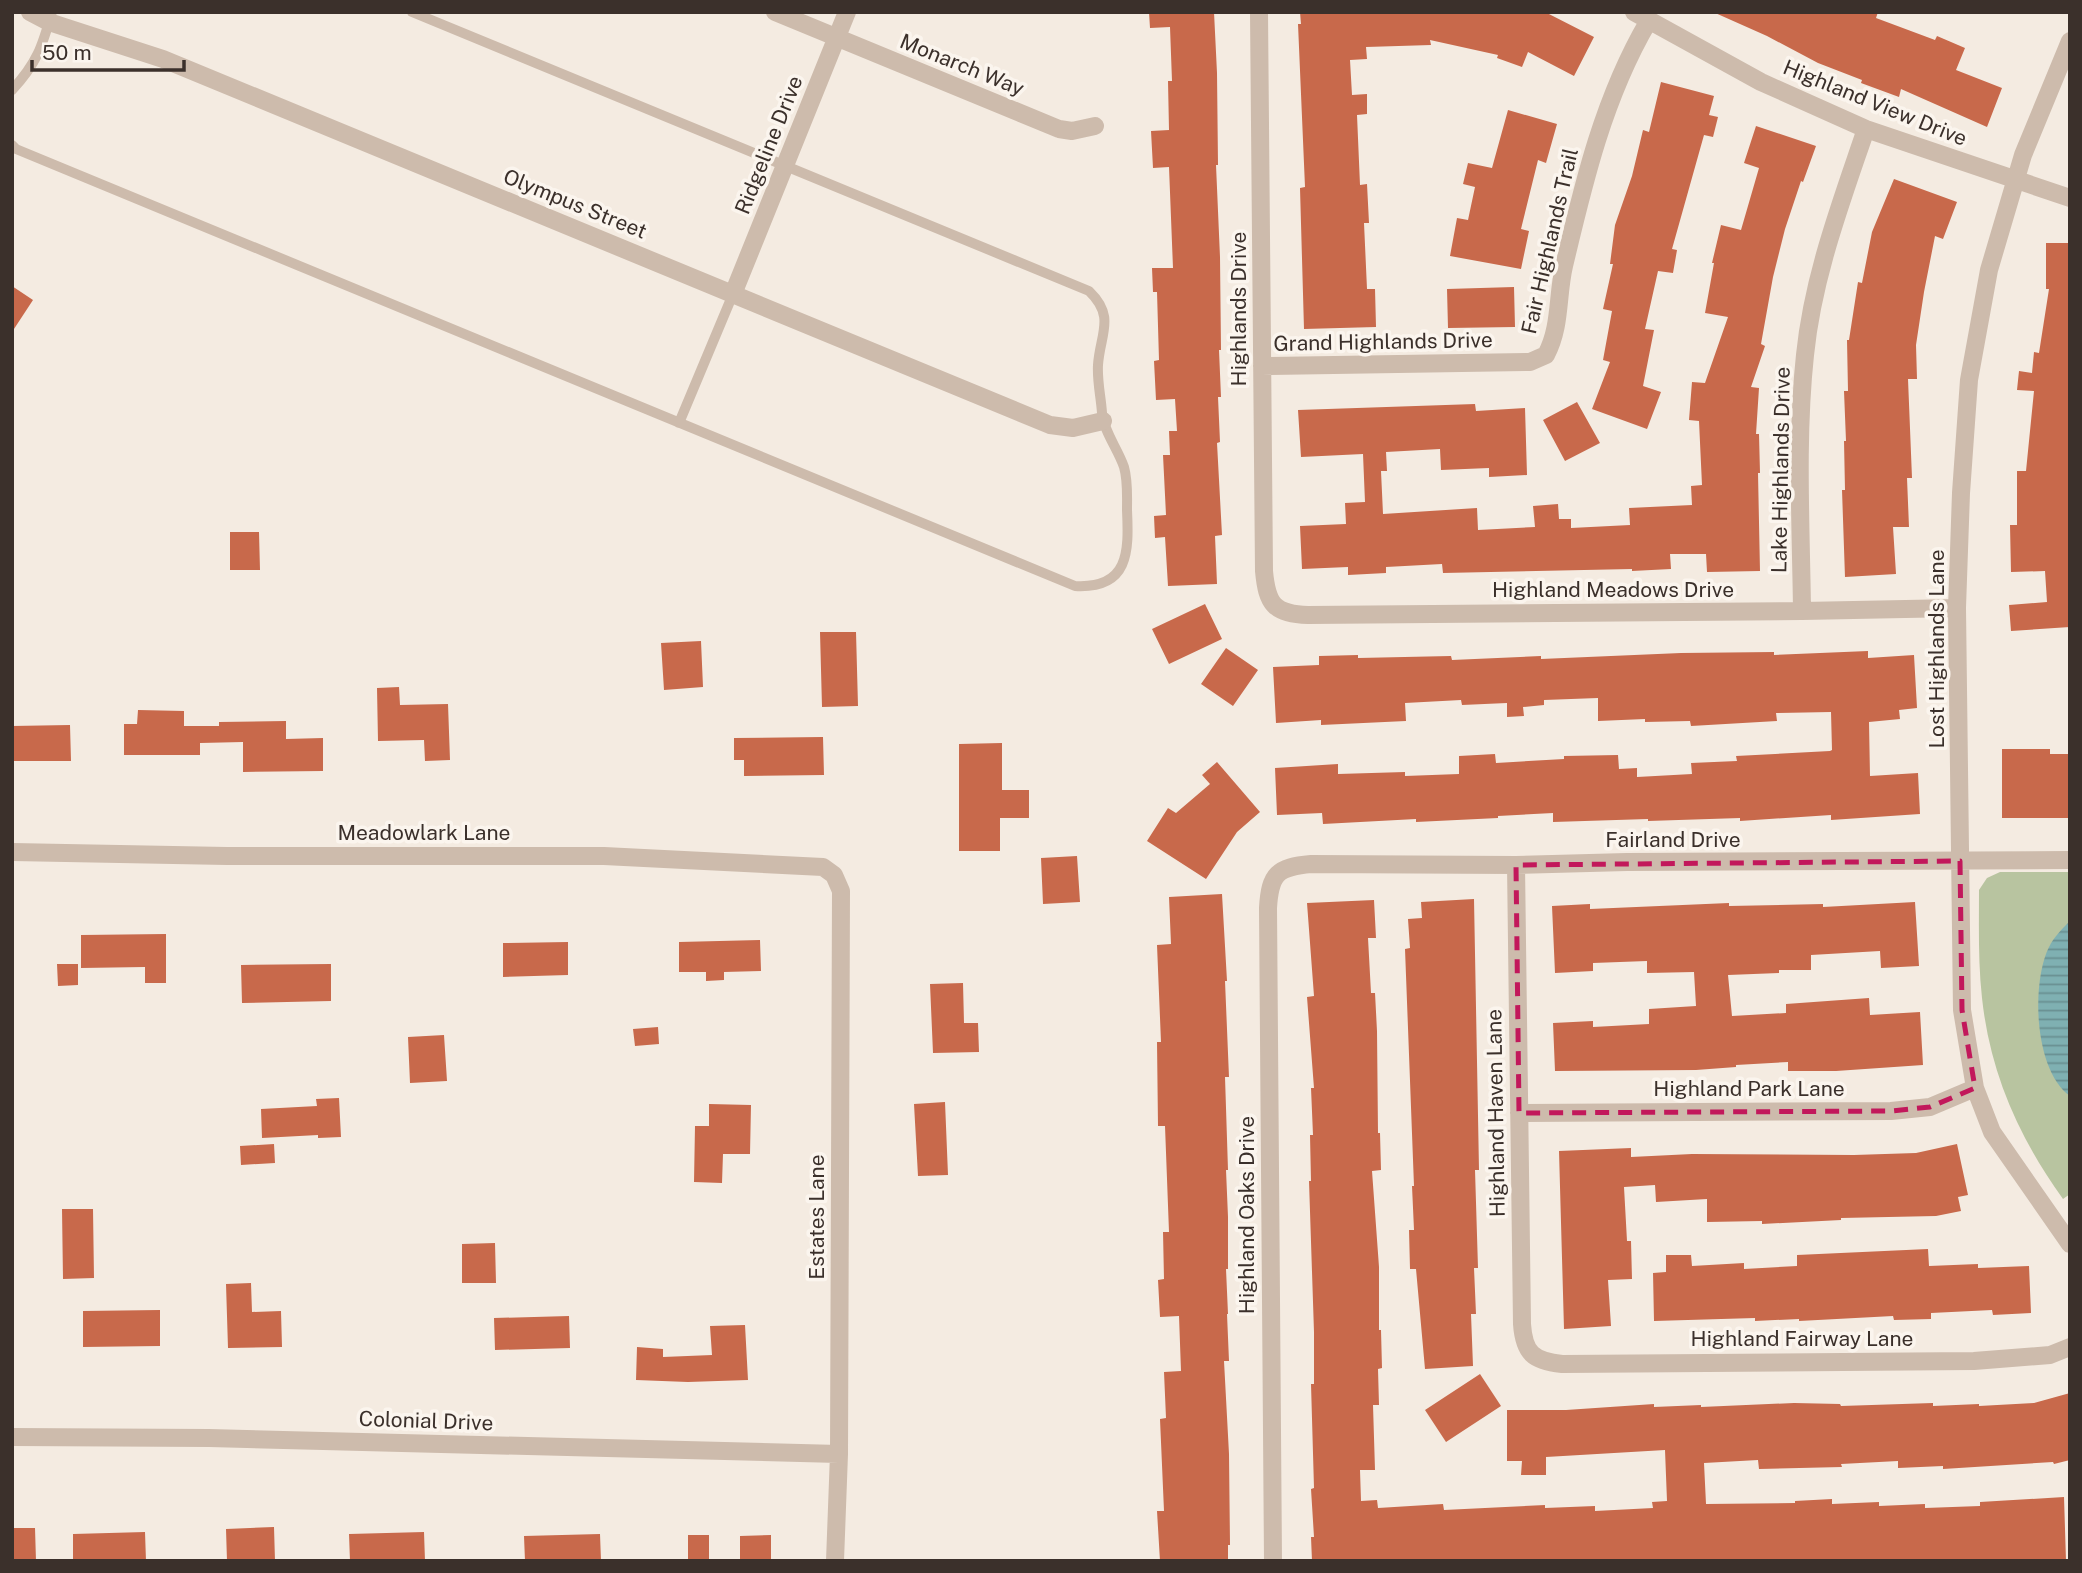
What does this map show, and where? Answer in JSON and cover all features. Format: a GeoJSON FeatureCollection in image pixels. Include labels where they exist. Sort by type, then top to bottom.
{"type":"FeatureCollection","features":[{"type":"Feature","properties":{"kind":"street","name":"Olympus Street"},"geometry":{"type":"LineString","coordinates":[[30,12],[51,17],[163,59],[1050,425],[1073,428],[1103,421]]}},
{"type":"Feature","properties":{"kind":"street","name":"Monarch Way"},"geometry":{"type":"LineString","coordinates":[[775,12],[1059,130],[1072,131],[1095,126]]}},
{"type":"Feature","properties":{"kind":"street","name":"Ridgeline Drive"},"geometry":{"type":"LineString","coordinates":[[733,294],[847,12]]}},
{"type":"Feature","properties":{"kind":"street","name":"Highlands Drive"},"geometry":{"type":"LineString","coordinates":[[1259,12],[1264,571],[1266,588],[1273,604]]}},
{"type":"Feature","properties":{"kind":"street","name":"Highland View Drive"},"geometry":{"type":"LineString","coordinates":[[1641,17],[1761,82],[1866,129],[2070,198]]}},
{"type":"Feature","properties":{"kind":"street","name":"Fair Highlands Trail"},"geometry":{"type":"LineString","coordinates":[[1546,355],[1555,338],[1563,272],[1583,184],[1641,17]]}},
{"type":"Feature","properties":{"kind":"street","name":"Lost Highlands Lane"},"geometry":{"type":"LineString","coordinates":[[2070,41],[2023,155],[1989,270],[1969,380],[1961,493],[1958,608],[1962,1010],[1975,1088],[1992,1132],[2070,1244]]}},
{"type":"Feature","properties":{"kind":"street","name":"Lake Highlands Drive"},"geometry":{"type":"LineString","coordinates":[[1802,611],[1801,410],[1805,354],[1820,267],[1866,129]]}},
{"type":"Feature","properties":{"kind":"street","name":"Grand Highlands Drive"},"geometry":{"type":"LineString","coordinates":[[1262,366],[1530,362],[1546,355]]}},
{"type":"Feature","properties":{"kind":"street","name":"Highland Meadows Drive"},"geometry":{"type":"LineString","coordinates":[[1273,604],[1289,614],[1308,615],[1958,608]]}},
{"type":"Feature","properties":{"kind":"street","name":"Meadowlark Lane"},"geometry":{"type":"LineString","coordinates":[[12,852],[227,856],[604,856],[823,867],[834,875]]}},
{"type":"Feature","properties":{"kind":"street","name":"Fairland Drive"},"geometry":{"type":"LineString","coordinates":[[1278,872],[1311,864],[2070,860]]}},
{"type":"Feature","properties":{"kind":"street","name":"Highland Haven Lane"},"geometry":{"type":"LineString","coordinates":[[1516,865],[1522,1324],[1525,1346],[1534,1356]]}},
{"type":"Feature","properties":{"kind":"street","name":"Highland Oaks Drive"},"geometry":{"type":"LineString","coordinates":[[1273,1561],[1268,908],[1269,889],[1278,872]]}},
{"type":"Feature","properties":{"kind":"street","name":"Estates Lane"},"geometry":{"type":"LineString","coordinates":[[834,875],[841,891],[839,1454],[835,1561]]}},
{"type":"Feature","properties":{"kind":"street","name":"Highland Park Lane"},"geometry":{"type":"LineString","coordinates":[[1519,1113],[1891,1111],[1930,1107],[1975,1088]]}},
{"type":"Feature","properties":{"kind":"street","name":"Highland Fairway Lane"},"geometry":{"type":"LineString","coordinates":[[1534,1356],[1547,1363],[1562,1364],[1974,1361],[2050,1355],[2070,1347]]}},
{"type":"Feature","properties":{"kind":"street","name":"Colonial Drive"},"geometry":{"type":"LineString","coordinates":[[12,1437],[209,1438],[839,1454]]}},
{"type":"Feature","properties":{"kind":"lane"},"geometry":{"type":"LineString","coordinates":[[12,145],[42,160],[1075,586],[1100,585],[1122,567],[1128,547],[1126,477],[1103,421],[1098,364],[1105,316],[1097,299],[1089,291],[412,12]]}},
{"type":"Feature","properties":{"kind":"lane"},"geometry":{"type":"LineString","coordinates":[[12,90],[33,67],[51,17]]}},
{"type":"Feature","properties":{"kind":"lane"},"geometry":{"type":"LineString","coordinates":[[679,423],[733,294]]}},
{"type":"Feature","properties":{"kind":"highlighted area"},"geometry":{"type":"Polygon","coordinates":[[[1960,861],[1962,1010],[1975,1088],[1930,1107],[1891,1111],[1519,1113],[1516,865],[1960,861]]]}},
{"type":"Feature","properties":{"kind":"green space"},"geometry":{"type":"Polygon","coordinates":[[[2000,872],[2070,872],[2070,1194],[2063,1199],[2033,1152],[2009,1104],[1986,1026],[1980,971],[1979,890],[1987,878],[2000,872]]]}},
{"type":"Feature","properties":{"kind":"water"},"geometry":{"type":"Polygon","coordinates":[[[2070,921],[2070,1096],[2058,1084],[2049,1067],[2039,1026],[2038,1003],[2043,963],[2049,947],[2070,921]]]}},
{"type":"Feature","properties":{"kind":"building"},"geometry":{"type":"Polygon","coordinates":[[[1149,12],[1214,12],[1221,350],[1221,397],[1218,397],[1220,442],[1217,443],[1222,535],[1215,536],[1217,584],[1168,586],[1165,537],[1155,538],[1154,516],[1166,515],[1163,455],[1170,455],[1169,431],[1177,431],[1175,399],[1156,400],[1154,361],[1159,360],[1157,292],[1153,292],[1152,268],[1173,268],[1169,167],[1153,168],[1151,131],[1169,130],[1168,81],[1172,81],[1170,27],[1150,28],[1149,12]]]}},
{"type":"Feature","properties":{"kind":"building"},"geometry":{"type":"Polygon","coordinates":[[[1300,12],[1545,12],[1594,37],[1574,76],[1528,52],[1522,67],[1497,58],[1498,55],[1430,40],[1431,45],[1366,47],[1367,59],[1350,60],[1352,95],[1367,94],[1367,114],[1357,115],[1360,185],[1367,184],[1369,223],[1364,223],[1367,289],[1375,289],[1376,327],[1304,329],[1300,188],[1305,187],[1298,24],[1301,24],[1300,12]]]}},
{"type":"Feature","properties":{"kind":"building"},"geometry":{"type":"Polygon","coordinates":[[[1713,12],[1878,12],[1876,18],[1935,40],[1937,36],[1965,48],[1956,70],[2002,88],[1987,127],[1901,89],[1899,97],[1861,83],[1862,80],[1818,63],[1713,12]]]}},
{"type":"Feature","properties":{"kind":"building"},"geometry":{"type":"Polygon","coordinates":[[[1661,82],[1714,96],[1709,115],[1718,117],[1713,137],[1704,135],[1672,249],[1677,250],[1673,273],[1658,271],[1645,329],[1654,330],[1643,386],[1661,392],[1647,429],[1592,409],[1610,362],[1603,360],[1612,311],[1603,309],[1613,264],[1610,264],[1615,225],[1632,176],[1643,130],[1649,132],[1661,82]]]}},
{"type":"Feature","properties":{"kind":"building"},"geometry":{"type":"Polygon","coordinates":[[[1508,110],[1557,124],[1546,163],[1538,160],[1521,229],[1529,231],[1521,269],[1450,256],[1457,218],[1468,220],[1475,187],[1463,184],[1468,163],[1492,168],[1508,110]]]}},
{"type":"Feature","properties":{"kind":"building"},"geometry":{"type":"Polygon","coordinates":[[[1756,126],[1816,146],[1785,229],[1761,344],[1765,346],[1751,387],[1759,388],[1756,434],[1759,434],[1760,571],[1707,572],[1706,554],[1670,554],[1671,569],[1632,571],[1443,573],[1442,564],[1386,567],[1386,573],[1348,575],[1348,567],[1302,569],[1300,526],[1346,524],[1345,503],[1365,502],[1363,454],[1301,457],[1298,410],[1475,404],[1476,411],[1525,408],[1527,475],[1489,477],[1489,468],[1441,470],[1440,449],[1386,452],[1387,471],[1381,471],[1383,514],[1477,508],[1478,530],[1535,527],[1533,506],[1558,504],[1559,519],[1571,519],[1571,528],[1630,525],[1629,508],[1692,505],[1691,486],[1702,485],[1699,421],[1689,420],[1692,382],[1705,383],[1728,317],[1705,313],[1712,263],[1721,225],[1741,230],[1759,168],[1744,163],[1756,126]]]}},
{"type":"Feature","properties":{"kind":"building"},"geometry":{"type":"Polygon","coordinates":[[[1894,179],[1957,202],[1943,239],[1935,236],[1916,345],[1917,379],[1908,379],[1912,478],[1907,478],[1909,527],[1893,527],[1896,574],[1845,577],[1842,490],[1845,490],[1844,391],[1848,391],[1847,340],[1858,282],[1862,283],[1872,232],[1894,179]]]}},
{"type":"Feature","properties":{"kind":"building"},"geometry":{"type":"Polygon","coordinates":[[[2046,243],[2070,243],[2070,627],[2011,631],[2009,605],[2047,602],[2045,571],[2011,572],[2010,525],[2017,525],[2017,471],[2026,471],[2034,391],[2017,390],[2019,371],[2032,373],[2034,352],[2039,353],[2049,289],[2046,289],[2046,243]]]}},
{"type":"Feature","properties":{"kind":"building"},"geometry":{"type":"Polygon","coordinates":[[[12,286],[33,300],[12,332],[12,286]]]}},
{"type":"Feature","properties":{"kind":"building"},"geometry":{"type":"Polygon","coordinates":[[[1514,287],[1515,327],[1448,328],[1447,289],[1514,287]]]}},
{"type":"Feature","properties":{"kind":"building"},"geometry":{"type":"Polygon","coordinates":[[[1577,402],[1600,443],[1565,461],[1543,420],[1577,402]]]}},
{"type":"Feature","properties":{"kind":"building"},"geometry":{"type":"Polygon","coordinates":[[[230,532],[259,532],[260,570],[230,570],[230,532]]]}},
{"type":"Feature","properties":{"kind":"building"},"geometry":{"type":"Polygon","coordinates":[[[1205,604],[1222,639],[1169,664],[1152,629],[1205,604]]]}},
{"type":"Feature","properties":{"kind":"building"},"geometry":{"type":"Polygon","coordinates":[[[820,632],[856,632],[858,706],[822,707],[820,632]]]}},
{"type":"Feature","properties":{"kind":"building"},"geometry":{"type":"Polygon","coordinates":[[[701,641],[703,687],[664,690],[661,643],[701,641]]]}},
{"type":"Feature","properties":{"kind":"building"},"geometry":{"type":"Polygon","coordinates":[[[1226,648],[1258,670],[1233,706],[1201,684],[1226,648]]]}},
{"type":"Feature","properties":{"kind":"building"},"geometry":{"type":"Polygon","coordinates":[[[1868,651],[1868,658],[1914,655],[1917,708],[1899,710],[1900,719],[1869,722],[1870,776],[1918,773],[1920,814],[1831,820],[1831,815],[1740,821],[1740,818],[1553,822],[1553,813],[1416,822],[1416,819],[1323,824],[1322,813],[1277,815],[1275,768],[1338,764],[1338,774],[1459,774],[1459,756],[1495,754],[1496,763],[1564,759],[1564,756],[1618,755],[1619,769],[1637,768],[1637,777],[1692,774],[1691,763],[1737,761],[1736,756],[1830,751],[1831,712],[1776,713],[1777,721],[1691,726],[1690,721],[1598,721],[1598,698],[1544,700],[1544,705],[1523,707],[1524,716],[1507,717],[1507,703],[1462,705],[1461,700],[1405,703],[1406,721],[1321,725],[1321,720],[1276,723],[1273,667],[1319,665],[1319,656],[1451,656],[1452,660],[1868,651]]]}},
{"type":"Feature","properties":{"kind":"building"},"geometry":{"type":"Polygon","coordinates":[[[399,687],[400,705],[448,704],[450,760],[425,761],[424,740],[378,741],[377,688],[399,687]]]}},
{"type":"Feature","properties":{"kind":"building"},"geometry":{"type":"Polygon","coordinates":[[[138,710],[184,711],[184,726],[219,726],[219,722],[286,721],[286,739],[323,738],[323,771],[243,772],[243,742],[200,743],[200,755],[124,755],[124,724],[137,724],[138,710]]]}},
{"type":"Feature","properties":{"kind":"building"},"geometry":{"type":"Polygon","coordinates":[[[70,725],[71,761],[12,761],[12,726],[70,725]]]}},
{"type":"Feature","properties":{"kind":"building"},"geometry":{"type":"Polygon","coordinates":[[[823,737],[824,775],[744,776],[744,760],[734,760],[734,738],[823,737]]]}},
{"type":"Feature","properties":{"kind":"building"},"geometry":{"type":"Polygon","coordinates":[[[1002,743],[1002,790],[1029,790],[1029,818],[1000,818],[1000,851],[959,851],[959,744],[1002,743]]]}},
{"type":"Feature","properties":{"kind":"building"},"geometry":{"type":"Polygon","coordinates":[[[2002,749],[2050,749],[2050,754],[2070,754],[2070,818],[2002,818],[2002,749]]]}},
{"type":"Feature","properties":{"kind":"building"},"geometry":{"type":"Polygon","coordinates":[[[1217,762],[1260,812],[1237,832],[1206,879],[1147,841],[1168,808],[1176,813],[1210,784],[1202,775],[1217,762]]]}},
{"type":"Feature","properties":{"kind":"building"},"geometry":{"type":"Polygon","coordinates":[[[1077,856],[1080,902],[1043,904],[1041,858],[1077,856]]]}},
{"type":"Feature","properties":{"kind":"building"},"geometry":{"type":"Polygon","coordinates":[[[1222,894],[1229,1077],[1225,1077],[1229,1361],[1224,1361],[1230,1545],[1228,1561],[1160,1561],[1157,1511],[1164,1511],[1160,1419],[1166,1418],[1164,1372],[1181,1371],[1179,1316],[1160,1317],[1158,1280],[1164,1279],[1163,1232],[1169,1232],[1165,1126],[1158,1126],[1157,1042],[1161,1042],[1157,945],[1171,944],[1169,897],[1222,894]]]}},
{"type":"Feature","properties":{"kind":"building"},"geometry":{"type":"Polygon","coordinates":[[[1474,899],[1479,1170],[1475,1170],[1478,1268],[1474,1268],[1476,1314],[1471,1314],[1473,1366],[1425,1369],[1416,1269],[1410,1269],[1409,1230],[1414,1230],[1414,1186],[1405,949],[1410,948],[1408,919],[1422,918],[1421,902],[1474,899]]]}},
{"type":"Feature","properties":{"kind":"building"},"geometry":{"type":"Polygon","coordinates":[[[1374,900],[1376,938],[1368,938],[1371,993],[1375,993],[1377,1031],[1381,1170],[1372,1171],[1379,1267],[1382,1368],[1378,1369],[1379,1405],[1373,1405],[1375,1470],[1360,1470],[1361,1501],[1377,1500],[1378,1508],[1443,1504],[1444,1510],[1545,1505],[1545,1508],[1595,1506],[1595,1511],[1653,1508],[1652,1502],[1667,1501],[1665,1450],[1546,1457],[1546,1475],[1521,1475],[1522,1461],[1507,1461],[1507,1410],[1566,1410],[1654,1404],[1654,1407],[1794,1403],[1841,1406],[1933,1403],[1933,1406],[1979,1406],[2034,1403],[2070,1393],[2070,1460],[2054,1464],[1943,1469],[1943,1466],[1898,1468],[1898,1461],[1841,1464],[1842,1467],[1759,1469],[1758,1460],[1704,1463],[1706,1504],[1795,1503],[1832,1499],[1832,1504],[1879,1502],[1879,1506],[1925,1504],[1925,1508],[1980,1506],[1980,1502],[2064,1497],[2066,1561],[1312,1561],[1311,1537],[1314,1537],[1311,1489],[1314,1488],[1311,1384],[1314,1384],[1314,1332],[1309,1181],[1310,1135],[1313,1135],[1311,1088],[1314,1088],[1307,997],[1314,996],[1307,903],[1374,900]]]}},
{"type":"Feature","properties":{"kind":"building"},"geometry":{"type":"Polygon","coordinates":[[[1915,902],[1919,966],[1881,968],[1880,951],[1811,955],[1811,970],[1728,975],[1732,1016],[1786,1013],[1786,1004],[1869,998],[1870,1015],[1920,1012],[1923,1065],[1836,1071],[1788,1071],[1788,1062],[1696,1070],[1555,1071],[1553,1023],[1593,1021],[1593,1027],[1649,1024],[1649,1009],[1696,1006],[1694,972],[1647,973],[1647,961],[1593,963],[1593,971],[1555,973],[1552,906],[1590,904],[1590,909],[1729,903],[1729,906],[1823,904],[1823,907],[1915,902]]]}},
{"type":"Feature","properties":{"kind":"building"},"geometry":{"type":"Polygon","coordinates":[[[166,934],[166,983],[145,983],[145,967],[81,968],[81,935],[166,934]]]}},
{"type":"Feature","properties":{"kind":"building"},"geometry":{"type":"Polygon","coordinates":[[[760,940],[761,971],[724,972],[724,980],[706,981],[706,972],[679,972],[679,942],[760,940]]]}},
{"type":"Feature","properties":{"kind":"building"},"geometry":{"type":"Polygon","coordinates":[[[568,942],[568,975],[503,977],[503,943],[568,942]]]}},
{"type":"Feature","properties":{"kind":"building"},"geometry":{"type":"Polygon","coordinates":[[[57,964],[78,964],[78,985],[58,986],[57,964]]]}},
{"type":"Feature","properties":{"kind":"building"},"geometry":{"type":"Polygon","coordinates":[[[331,964],[331,1001],[242,1003],[241,965],[331,964]]]}},
{"type":"Feature","properties":{"kind":"building"},"geometry":{"type":"Polygon","coordinates":[[[963,983],[964,1023],[978,1023],[979,1052],[933,1053],[930,984],[963,983]]]}},
{"type":"Feature","properties":{"kind":"building"},"geometry":{"type":"Polygon","coordinates":[[[658,1027],[659,1044],[635,1046],[633,1029],[658,1027]]]}},
{"type":"Feature","properties":{"kind":"building"},"geometry":{"type":"Polygon","coordinates":[[[444,1035],[447,1081],[410,1083],[408,1037],[444,1035]]]}},
{"type":"Feature","properties":{"kind":"building"},"geometry":{"type":"Polygon","coordinates":[[[339,1098],[341,1137],[318,1138],[318,1135],[262,1138],[261,1109],[317,1106],[316,1099],[339,1098]]]}},
{"type":"Feature","properties":{"kind":"building"},"geometry":{"type":"Polygon","coordinates":[[[945,1102],[948,1175],[918,1176],[914,1104],[945,1102]]]}},
{"type":"Feature","properties":{"kind":"building"},"geometry":{"type":"Polygon","coordinates":[[[709,1104],[751,1105],[750,1154],[723,1154],[722,1183],[694,1182],[695,1126],[709,1126],[709,1104]]]}},
{"type":"Feature","properties":{"kind":"building"},"geometry":{"type":"Polygon","coordinates":[[[274,1144],[275,1163],[241,1165],[240,1146],[274,1144]]]}},
{"type":"Feature","properties":{"kind":"building"},"geometry":{"type":"Polygon","coordinates":[[[1957,1144],[1968,1195],[1958,1197],[1961,1211],[1936,1216],[1841,1218],[1762,1224],[1762,1221],[1707,1222],[1707,1199],[1656,1202],[1655,1185],[1624,1187],[1627,1241],[1631,1241],[1632,1279],[1608,1280],[1611,1326],[1564,1329],[1559,1151],[1631,1148],[1631,1157],[1692,1154],[1854,1155],[1916,1153],[1957,1144]]]}},
{"type":"Feature","properties":{"kind":"building"},"geometry":{"type":"Polygon","coordinates":[[[62,1209],[93,1209],[94,1278],[63,1279],[62,1209]]]}},
{"type":"Feature","properties":{"kind":"building"},"geometry":{"type":"Polygon","coordinates":[[[495,1243],[496,1283],[462,1283],[462,1244],[495,1243]]]}},
{"type":"Feature","properties":{"kind":"building"},"geometry":{"type":"Polygon","coordinates":[[[1928,1249],[1929,1266],[2029,1266],[2031,1313],[1993,1315],[1992,1310],[1931,1313],[1931,1319],[1894,1320],[1893,1316],[1799,1321],[1755,1321],[1755,1318],[1654,1321],[1653,1273],[1666,1272],[1666,1255],[1691,1255],[1692,1266],[1744,1263],[1744,1269],[1797,1266],[1797,1255],[1928,1249]]]}},
{"type":"Feature","properties":{"kind":"building"},"geometry":{"type":"Polygon","coordinates":[[[251,1283],[252,1312],[281,1311],[282,1347],[228,1348],[226,1284],[251,1283]]]}},
{"type":"Feature","properties":{"kind":"building"},"geometry":{"type":"Polygon","coordinates":[[[160,1310],[160,1346],[83,1347],[83,1311],[160,1310]]]}},
{"type":"Feature","properties":{"kind":"building"},"geometry":{"type":"Polygon","coordinates":[[[569,1316],[570,1348],[495,1350],[494,1318],[569,1316]]]}},
{"type":"Feature","properties":{"kind":"building"},"geometry":{"type":"Polygon","coordinates":[[[745,1325],[748,1380],[636,1380],[637,1347],[663,1349],[663,1357],[712,1355],[710,1326],[745,1325]]]}},
{"type":"Feature","properties":{"kind":"building"},"geometry":{"type":"Polygon","coordinates":[[[1480,1374],[1501,1406],[1446,1442],[1425,1410],[1480,1374]]]}},
{"type":"Feature","properties":{"kind":"building"},"geometry":{"type":"Polygon","coordinates":[[[274,1527],[275,1561],[227,1561],[226,1529],[274,1527]]]}},
{"type":"Feature","properties":{"kind":"building"},"geometry":{"type":"Polygon","coordinates":[[[12,1528],[35,1528],[36,1561],[12,1561],[12,1528]]]}},
{"type":"Feature","properties":{"kind":"building"},"geometry":{"type":"Polygon","coordinates":[[[145,1532],[146,1561],[73,1561],[73,1534],[145,1532]]]}},
{"type":"Feature","properties":{"kind":"building"},"geometry":{"type":"Polygon","coordinates":[[[424,1532],[425,1561],[350,1561],[349,1534],[424,1532]]]}},
{"type":"Feature","properties":{"kind":"building"},"geometry":{"type":"Polygon","coordinates":[[[600,1534],[601,1561],[525,1561],[524,1536],[600,1534]]]}},
{"type":"Feature","properties":{"kind":"building"},"geometry":{"type":"Polygon","coordinates":[[[688,1535],[709,1535],[709,1561],[688,1561],[688,1535]]]}},
{"type":"Feature","properties":{"kind":"building"},"geometry":{"type":"Polygon","coordinates":[[[771,1535],[771,1561],[740,1561],[740,1536],[771,1535]]]}}]}
